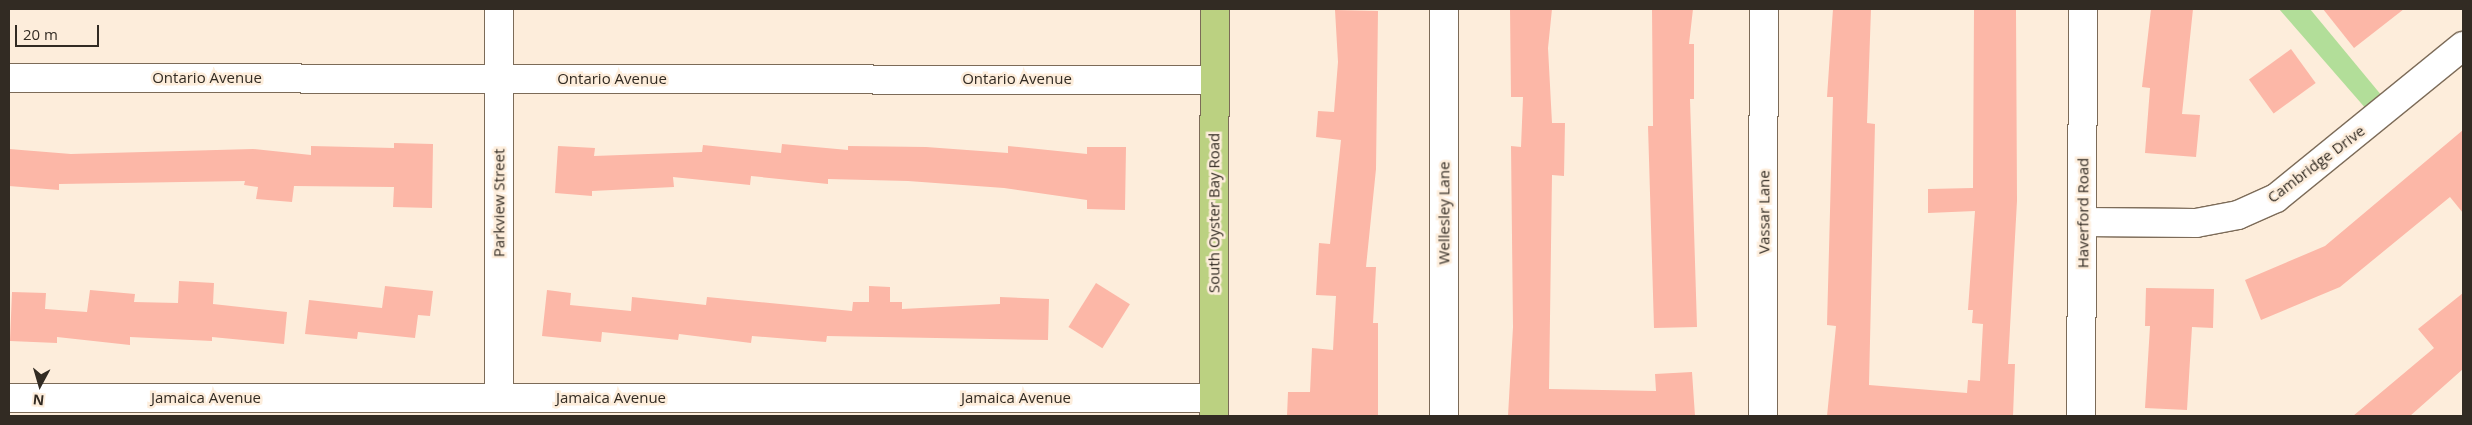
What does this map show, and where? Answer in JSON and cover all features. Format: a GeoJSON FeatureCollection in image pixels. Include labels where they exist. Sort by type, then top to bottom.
{"type":"FeatureCollection","features":[{"type":"Feature","properties":{"kind":"main road","name":"South Oyster Bay Road"},"geometry":{"type":"LineString","coordinates":[[1214,9],[1214,407]]}},
{"type":"Feature","properties":{"kind":"street","name":"Parkview Street"},"geometry":{"type":"LineString","coordinates":[[499,9],[499,398]]}},
{"type":"Feature","properties":{"kind":"street","name":"Wellesley Lane"},"geometry":{"type":"LineString","coordinates":[[1444,9],[1444,416]]}},
{"type":"Feature","properties":{"kind":"street","name":"Vassar Lane"},"geometry":{"type":"LineString","coordinates":[[1763,416],[1764,9]]}},
{"type":"Feature","properties":{"kind":"street","name":"Haverford Road"},"geometry":{"type":"LineString","coordinates":[[2081,416],[2083,9]]}},
{"type":"Feature","properties":{"kind":"street","name":"Cambridge Drive"},"geometry":{"type":"LineString","coordinates":[[2083,222],[2196,223],[2238,215],[2276,198],[2463,46]]}},
{"type":"Feature","properties":{"kind":"street","name":"Ontario Avenue"},"geometry":{"type":"LineString","coordinates":[[9,78],[1214,80]]}},
{"type":"Feature","properties":{"kind":"street","name":"Jamaica Avenue"},"geometry":{"type":"LineString","coordinates":[[9,398],[499,398],[1214,407]]}},
{"type":"Feature","properties":{"kind":"green space"},"geometry":{"type":"Polygon","coordinates":[[[2279,9],[2310,9],[2382,96],[2367,110],[2279,9]]]}},
{"type":"Feature","properties":{"kind":"building"},"geometry":{"type":"Polygon","coordinates":[[[1510,9],[1552,9],[1548,48],[1552,123],[1565,123],[1564,176],[1552,175],[1549,389],[1656,391],[1655,374],[1692,372],[1695,416],[1508,416],[1513,327],[1511,146],[1521,147],[1523,97],[1511,97],[1510,9]]]}},
{"type":"Feature","properties":{"kind":"building"},"geometry":{"type":"Polygon","coordinates":[[[1652,9],[1693,9],[1689,44],[1694,44],[1694,99],[1690,99],[1697,327],[1654,328],[1648,126],[1653,126],[1652,9]]]}},
{"type":"Feature","properties":{"kind":"building"},"geometry":{"type":"Polygon","coordinates":[[[1833,9],[1871,9],[1867,123],[1875,124],[1869,385],[1967,393],[1968,380],[1980,381],[1983,324],[1972,323],[1973,310],[1968,310],[1975,211],[1928,213],[1928,189],[1973,188],[1974,9],[2016,9],[2017,201],[2008,364],[2015,364],[2013,416],[1827,416],[1836,326],[1827,325],[1833,97],[1827,97],[1833,9]]]}},
{"type":"Feature","properties":{"kind":"building"},"geometry":{"type":"Polygon","coordinates":[[[2151,9],[2193,9],[2182,114],[2200,115],[2196,157],[2145,153],[2150,88],[2142,87],[2151,9]]]}},
{"type":"Feature","properties":{"kind":"building"},"geometry":{"type":"Polygon","coordinates":[[[2323,9],[2404,9],[2354,48],[2323,9]]]}},
{"type":"Feature","properties":{"kind":"building"},"geometry":{"type":"Polygon","coordinates":[[[1335,10],[1378,11],[1376,169],[1366,267],[1376,267],[1373,323],[1378,323],[1378,416],[1287,416],[1288,392],[1310,392],[1312,348],[1333,350],[1336,296],[1316,295],[1319,243],[1330,244],[1341,140],[1316,137],[1318,111],[1334,112],[1338,62],[1335,10]]]}},
{"type":"Feature","properties":{"kind":"building"},"geometry":{"type":"Polygon","coordinates":[[[2291,49],[2316,83],[2274,114],[2249,80],[2291,49]]]}},
{"type":"Feature","properties":{"kind":"building"},"geometry":{"type":"Polygon","coordinates":[[[2463,130],[2463,213],[2450,197],[2340,287],[2261,320],[2245,280],[2325,246],[2463,130]]]}},
{"type":"Feature","properties":{"kind":"building"},"geometry":{"type":"Polygon","coordinates":[[[394,143],[433,144],[432,208],[393,207],[394,187],[294,186],[292,202],[256,199],[258,187],[244,185],[245,181],[59,184],[59,190],[9,186],[9,149],[71,154],[253,149],[311,155],[311,146],[394,148],[394,143]]]}},
{"type":"Feature","properties":{"kind":"building"},"geometry":{"type":"Polygon","coordinates":[[[782,144],[848,150],[848,146],[926,147],[1008,153],[1008,146],[1087,154],[1087,147],[1126,147],[1125,210],[1087,209],[1087,200],[1004,188],[908,181],[828,179],[828,184],[751,176],[750,185],[673,177],[674,187],[592,191],[592,196],[555,193],[558,146],[595,148],[594,156],[702,152],[703,145],[781,153],[782,144]]]}},
{"type":"Feature","properties":{"kind":"building"},"geometry":{"type":"Polygon","coordinates":[[[179,281],[214,283],[213,304],[287,312],[284,344],[212,337],[212,341],[130,337],[130,345],[57,337],[57,343],[10,341],[12,292],[46,293],[45,309],[87,312],[90,290],[135,294],[134,302],[178,303],[179,281]]]}},
{"type":"Feature","properties":{"kind":"building"},"geometry":{"type":"Polygon","coordinates":[[[1096,283],[1130,304],[1102,348],[1068,327],[1096,283]]]}},
{"type":"Feature","properties":{"kind":"building"},"geometry":{"type":"Polygon","coordinates":[[[385,286],[433,291],[430,316],[418,315],[415,338],[358,332],[357,339],[305,334],[309,300],[382,308],[385,286]]]}},
{"type":"Feature","properties":{"kind":"building"},"geometry":{"type":"Polygon","coordinates":[[[869,286],[890,287],[890,302],[902,302],[902,309],[1000,304],[1000,297],[1049,299],[1048,340],[827,336],[826,342],[752,336],[751,343],[679,334],[678,340],[602,332],[601,342],[542,336],[547,290],[571,293],[570,305],[631,311],[632,297],[706,305],[707,297],[852,311],[853,302],[869,302],[869,286]]]}},
{"type":"Feature","properties":{"kind":"building"},"geometry":{"type":"Polygon","coordinates":[[[2146,288],[2214,289],[2213,328],[2192,327],[2187,410],[2145,408],[2150,326],[2145,326],[2146,288]]]}},
{"type":"Feature","properties":{"kind":"building"},"geometry":{"type":"Polygon","coordinates":[[[2463,293],[2463,369],[2410,416],[2353,416],[2434,348],[2418,329],[2463,293]]]}}]}
